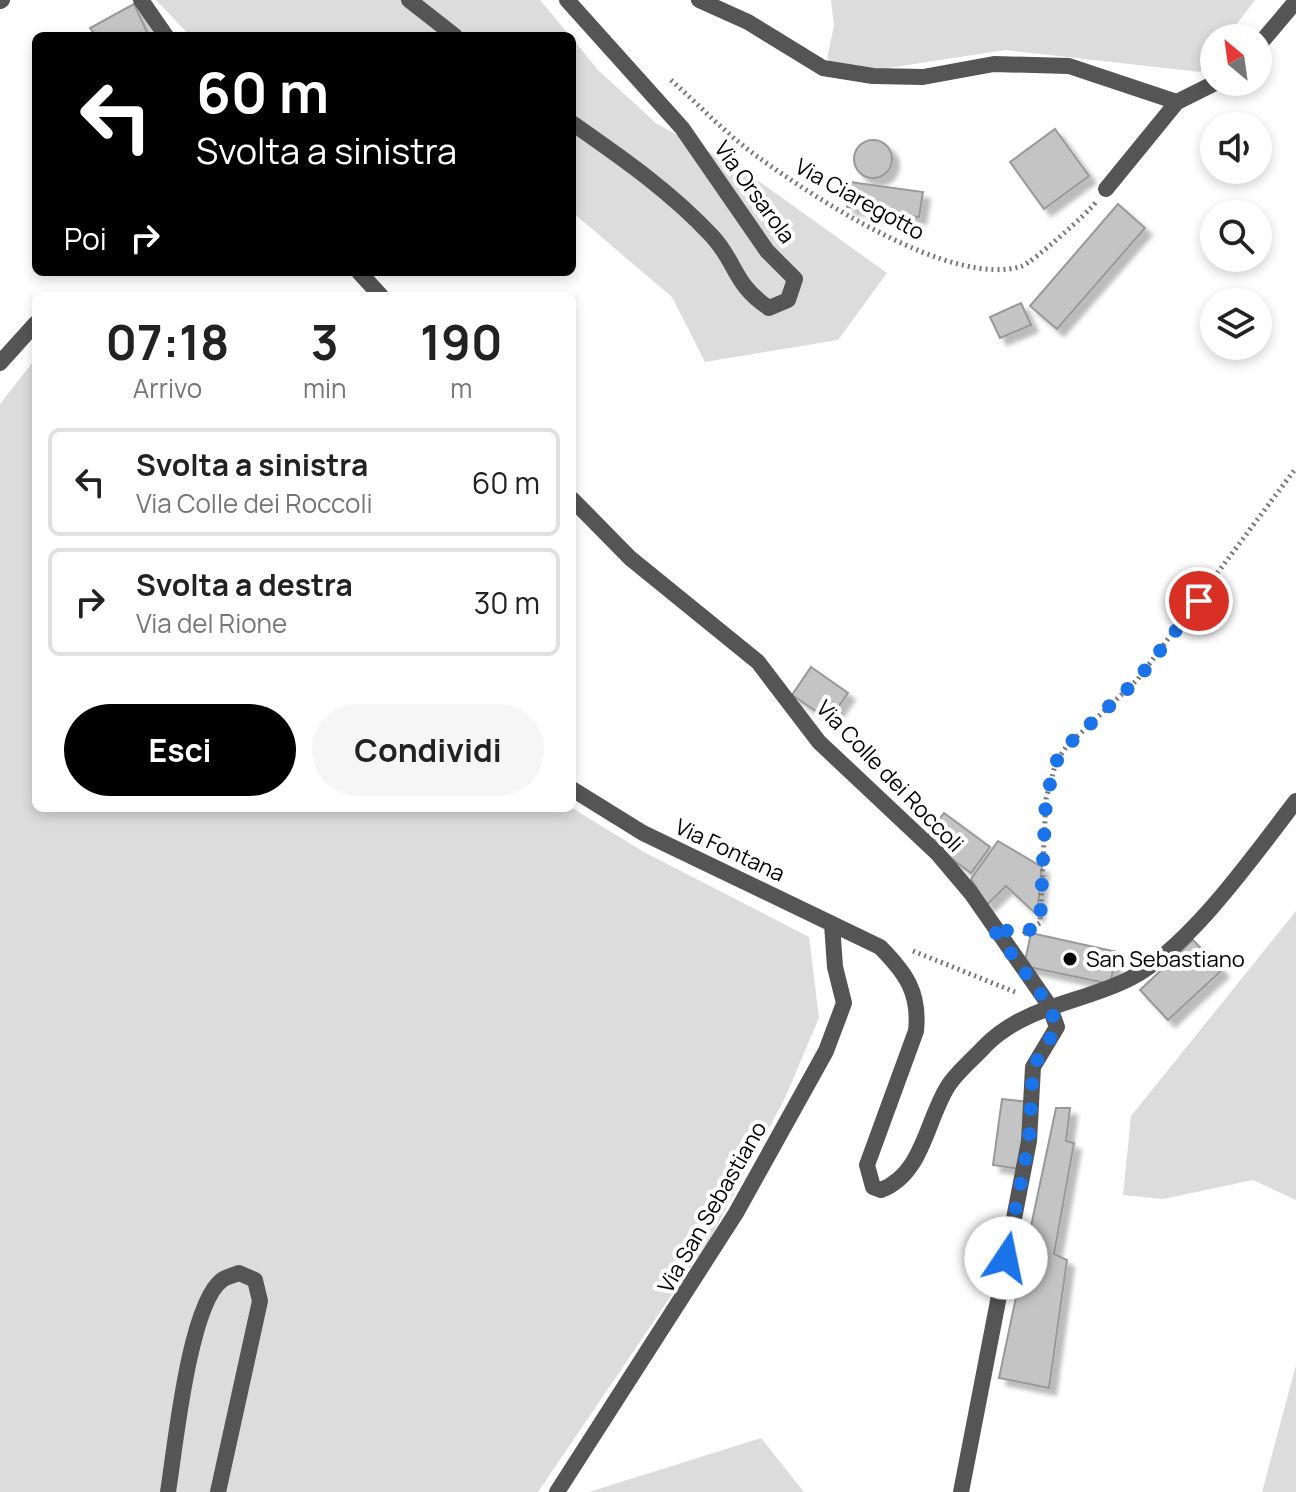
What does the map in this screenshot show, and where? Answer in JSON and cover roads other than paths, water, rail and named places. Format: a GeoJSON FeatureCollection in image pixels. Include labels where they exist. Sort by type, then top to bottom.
{"type":"FeatureCollection","features":[{"type":"Feature","properties":{"kind":"street"},"geometry":{"type":"LineString","coordinates":[[141,0],[163,32]]}},
{"type":"Feature","properties":{"kind":"street"},"geometry":{"type":"LineString","coordinates":[[409,0],[450,32]]}},
{"type":"Feature","properties":{"kind":"street","name":"Via Orsarola"},"geometry":{"type":"LineString","coordinates":[[567,0],[682,128],[767,251],[795,279],[788,300],[769,308],[747,294],[715,239],[659,184],[576,126]]}},
{"type":"Feature","properties":{"kind":"street"},"geometry":{"type":"LineString","coordinates":[[699,0],[748,22],[823,68],[873,76],[923,77],[994,64],[1069,66],[1177,102]]}},
{"type":"Feature","properties":{"kind":"street"},"geometry":{"type":"LineString","coordinates":[[1272,29],[1296,1]]}},
{"type":"Feature","properties":{"kind":"street"},"geometry":{"type":"LineString","coordinates":[[1106,189],[1177,102],[1200,90]]}},
{"type":"Feature","properties":{"kind":"street"},"geometry":{"type":"LineString","coordinates":[[363,276],[377,292]]}},
{"type":"Feature","properties":{"kind":"street"},"geometry":{"type":"LineString","coordinates":[[0,363],[32,327]]}},
{"type":"Feature","properties":{"kind":"street","name":"Via Colle dei Roccoli"},"geometry":{"type":"LineString","coordinates":[[576,503],[630,558],[758,662],[819,742],[938,854],[1049,1005]]}},
{"type":"Feature","properties":{"kind":"street","name":"Via Fontana"},"geometry":{"type":"LineString","coordinates":[[576,791],[643,833],[873,944],[901,968],[916,994],[916,1031],[867,1165],[867,1177],[873,1187],[881,1190],[894,1185],[912,1168],[949,1084],[988,1043],[1049,1005]]}},
{"type":"Feature","properties":{"kind":"street"},"geometry":{"type":"LineString","coordinates":[[961,1492],[1029,1141],[1033,1067],[1057,1027],[1049,1005],[1084,1000],[1133,977],[1159,959],[1222,892],[1296,801]]}},
{"type":"Feature","properties":{"kind":"street","name":"Via San Sebastiano"},"geometry":{"type":"LineString","coordinates":[[557,1492],[729,1226],[826,1051],[844,1003],[842,981],[835,967],[832,924]]}},
{"type":"Feature","properties":{"kind":"street"},"geometry":{"type":"LineString","coordinates":[[168,1492],[197,1328],[209,1296],[222,1279],[239,1273],[255,1280],[260,1301],[218,1492]]}},
{"type":"Feature","properties":{"kind":"place","name":"San Sebastiano"},"geometry":{"type":"Point","coordinates":[1070,959]}}]}
